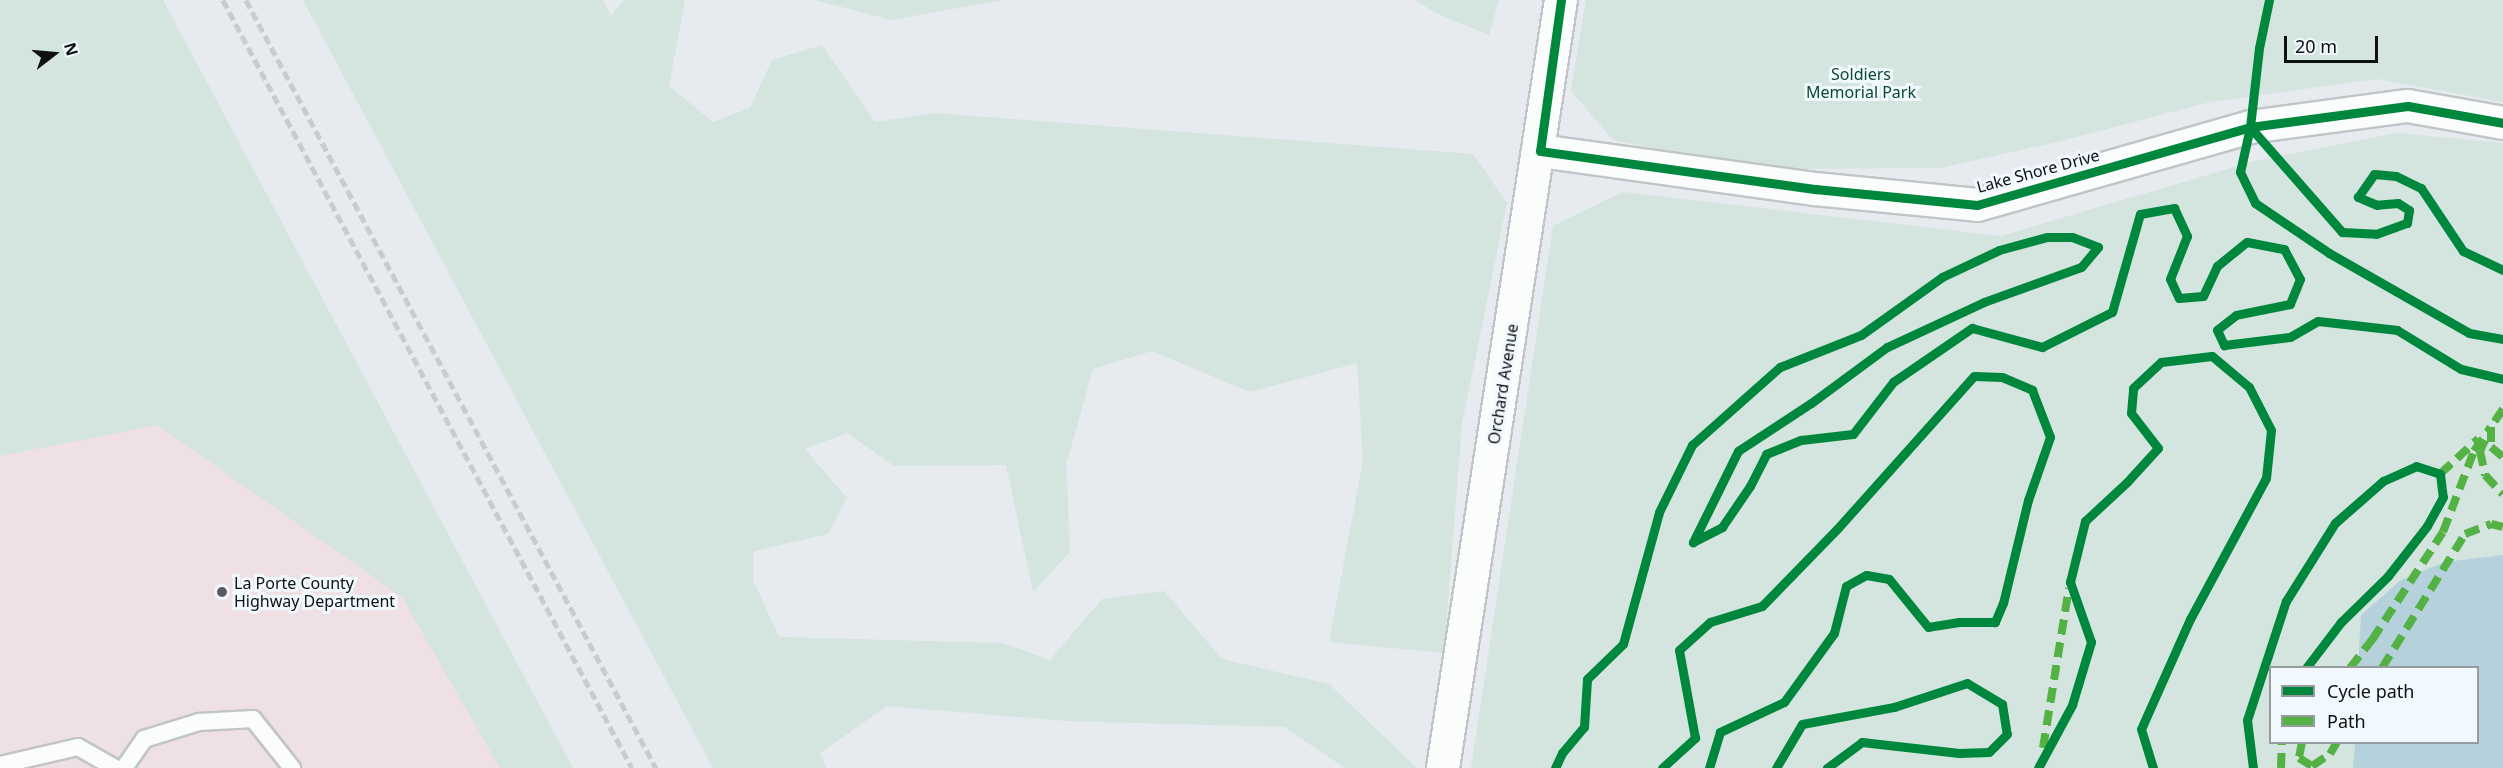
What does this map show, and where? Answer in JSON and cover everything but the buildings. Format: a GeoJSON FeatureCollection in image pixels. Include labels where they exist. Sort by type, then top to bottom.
{"type":"FeatureCollection","features":[{"type":"Feature","properties":{"kind":"street","name":"Orchard Avenue"},"geometry":{"type":"LineString","coordinates":[[1443,768],[1562,0]]}},
{"type":"Feature","properties":{"kind":"street","name":"Lake Shore Drive"},"geometry":{"type":"LineString","coordinates":[[1540,151],[1815,189],[1977,205],[2250,127],[2408,106],[2503,123]]}},
{"type":"Feature","properties":{"kind":"lane"},"geometry":{"type":"LineString","coordinates":[[124,768],[144,739],[199,722],[253,719],[292,768]]}},
{"type":"Feature","properties":{"kind":"lane"},"geometry":{"type":"LineString","coordinates":[[0,765],[78,747],[115,768]]}},
{"type":"Feature","properties":{"kind":"shaded area","name":"La Porte County Highway Department"},"geometry":{"type":"Polygon","coordinates":[[[306,333],[538,768],[0,768],[0,415],[306,333]]]}},
{"type":"Feature","properties":{"kind":"green space"},"geometry":{"type":"Polygon","coordinates":[[[0,0],[163,0],[573,768],[500,768],[402,597],[157,425],[0,456],[0,0]]]}},
{"type":"Feature","properties":{"kind":"green space"},"geometry":{"type":"Polygon","coordinates":[[[303,0],[603,0],[611,16],[624,0],[685,0],[669,86],[713,122],[750,108],[772,60],[822,45],[875,122],[934,113],[1473,154],[1507,203],[1462,423],[1444,653],[1329,642],[1363,461],[1357,363],[1250,392],[1152,351],[1093,369],[1066,465],[1070,552],[1033,592],[1006,465],[894,466],[847,433],[805,449],[847,498],[828,534],[754,551],[753,580],[779,637],[1003,643],[1050,660],[1102,599],[1164,591],[1222,659],[1329,684],[1417,768],[1345,768],[1284,727],[1067,721],[887,706],[820,753],[826,768],[713,768],[303,0]]]}},
{"type":"Feature","properties":{"kind":"green space"},"geometry":{"type":"Polygon","coordinates":[[[815,0],[1003,0],[891,20],[815,0]]]}},
{"type":"Feature","properties":{"kind":"green space"},"geometry":{"type":"Polygon","coordinates":[[[1415,0],[1499,0],[1489,35],[1436,13],[1415,0]]]}},
{"type":"Feature","properties":{"kind":"green space","name":"Soldiers Memorial Park"},"geometry":{"type":"Polygon","coordinates":[[[1586,0],[2503,0],[2503,102],[2377,79],[2210,102],[2061,141],[1941,168],[1758,169],[1613,140],[1571,91],[1586,0]]]}},
{"type":"Feature","properties":{"kind":"green space"},"geometry":{"type":"Polygon","coordinates":[[[2397,133],[2503,143],[2503,768],[1471,768],[1553,226],[1623,192],[2001,236],[2255,161],[2397,133]]]}},
{"type":"Feature","properties":{"kind":"water"},"geometry":{"type":"Polygon","coordinates":[[[2503,555],[2503,768],[2353,768],[2355,744],[2479,744],[2479,666],[2358,666],[2361,615],[2401,580],[2445,562],[2503,555]]]}},
{"type":"Feature","properties":{"kind":"railway"},"geometry":{"type":"LineString","coordinates":[[223,0],[632,768]]}},
{"type":"Feature","properties":{"kind":"railway"},"geometry":{"type":"LineString","coordinates":[[246,0],[656,768]]}},
{"type":"Feature","properties":{"kind":"marked path"},"geometry":{"type":"LineString","coordinates":[[2503,409],[2491,427],[2491,447],[2503,457]]}},
{"type":"Feature","properties":{"kind":"marked path"},"geometry":{"type":"LineString","coordinates":[[2352,666],[2372,640],[2443,532],[2474,451],[2491,427]]}},
{"type":"Feature","properties":{"kind":"marked path"},"geometry":{"type":"LineString","coordinates":[[2440,474],[2478,439]]}},
{"type":"Feature","properties":{"kind":"marked path"},"geometry":{"type":"LineString","coordinates":[[2485,440],[2480,451],[2485,475],[2503,494]]}},
{"type":"Feature","properties":{"kind":"marked path"},"geometry":{"type":"LineString","coordinates":[[2383,666],[2465,534],[2491,524],[2503,527]]}},
{"type":"Feature","properties":{"kind":"marked path"},"geometry":{"type":"LineString","coordinates":[[2043,748],[2069,588]]}},
{"type":"Feature","properties":{"kind":"marked path"},"geometry":{"type":"LineString","coordinates":[[2281,768],[2282,744]]}},
{"type":"Feature","properties":{"kind":"marked path"},"geometry":{"type":"LineString","coordinates":[[2302,744],[2299,758],[2312,766],[2330,754],[2336,744]]}},
{"type":"Feature","properties":{"kind":"cycle path"},"geometry":{"type":"LineString","coordinates":[[1561,0],[1540,151],[1815,189],[1977,205],[2250,127],[2408,106],[2503,123]]}},
{"type":"Feature","properties":{"kind":"cycle path"},"geometry":{"type":"LineString","coordinates":[[2269,0],[2259,48],[2250,127],[2240,172],[2255,203],[2329,253],[2469,333],[2503,339]]}},
{"type":"Feature","properties":{"kind":"cycle path"},"geometry":{"type":"LineString","coordinates":[[2250,127],[2342,232],[2376,234],[2407,223],[2409,210],[2398,203],[2377,205],[2358,197],[2374,174],[2396,176],[2421,188],[2463,251],[2503,270]]}},
{"type":"Feature","properties":{"kind":"cycle path"},"geometry":{"type":"LineString","coordinates":[[1555,768],[1562,753],[1584,727],[1587,679],[1623,644],[1659,512],[1692,445],[1780,367],[1861,335],[1942,277],[1999,250],[2047,237],[2072,237],[2098,247],[2081,267],[1984,302],[1887,347],[1811,403],[1738,451],[1693,542],[1722,527],[1750,486],[1766,454],[1801,440],[1853,434],[1893,382],[1972,328],[2042,347],[2112,312],[2140,214],[2174,208],[2187,236],[2170,279],[2179,298],[2203,296],[2217,266],[2247,242],[2284,249],[2300,279],[2290,304],[2236,315],[2217,330],[2224,345],[2290,337],[2318,321],[2397,330],[2461,369],[2503,379]]}},
{"type":"Feature","properties":{"kind":"cycle path"},"geometry":{"type":"LineString","coordinates":[[2038,768],[2072,705],[2091,642],[2070,582],[2085,521],[2127,482],[2158,448],[2131,413],[2133,388],[2161,362],[2212,356],[2249,387],[2271,430],[2266,478],[2190,619],[2141,729],[2153,768]]}},
{"type":"Feature","properties":{"kind":"cycle path"},"geometry":{"type":"LineString","coordinates":[[1662,768],[1695,738],[1679,650],[1710,622],[1762,606],[1837,529],[1974,376],[2002,377],[2032,390],[2050,437],[2028,500],[2003,603],[1995,622],[1959,622],[1928,627],[1889,579],[1866,575],[1846,586],[1834,633],[1784,702],[1720,732],[1709,768]]}},
{"type":"Feature","properties":{"kind":"cycle path"},"geometry":{"type":"LineString","coordinates":[[2253,768],[2247,720],[2286,601],[2335,523],[2383,481],[2416,466],[2440,474],[2443,497],[2427,526],[2388,576],[2341,622],[2308,666]]}},
{"type":"Feature","properties":{"kind":"cycle path"},"geometry":{"type":"LineString","coordinates":[[1776,768],[1802,724],[1894,707],[1967,683],[2002,704],[2007,734],[1989,752],[1959,753],[1862,742],[1827,768]]}},
{"type":"Feature","properties":{"kind":"place","name":"La Porte County Highway Department"},"geometry":{"type":"Point","coordinates":[222,592]}}]}
